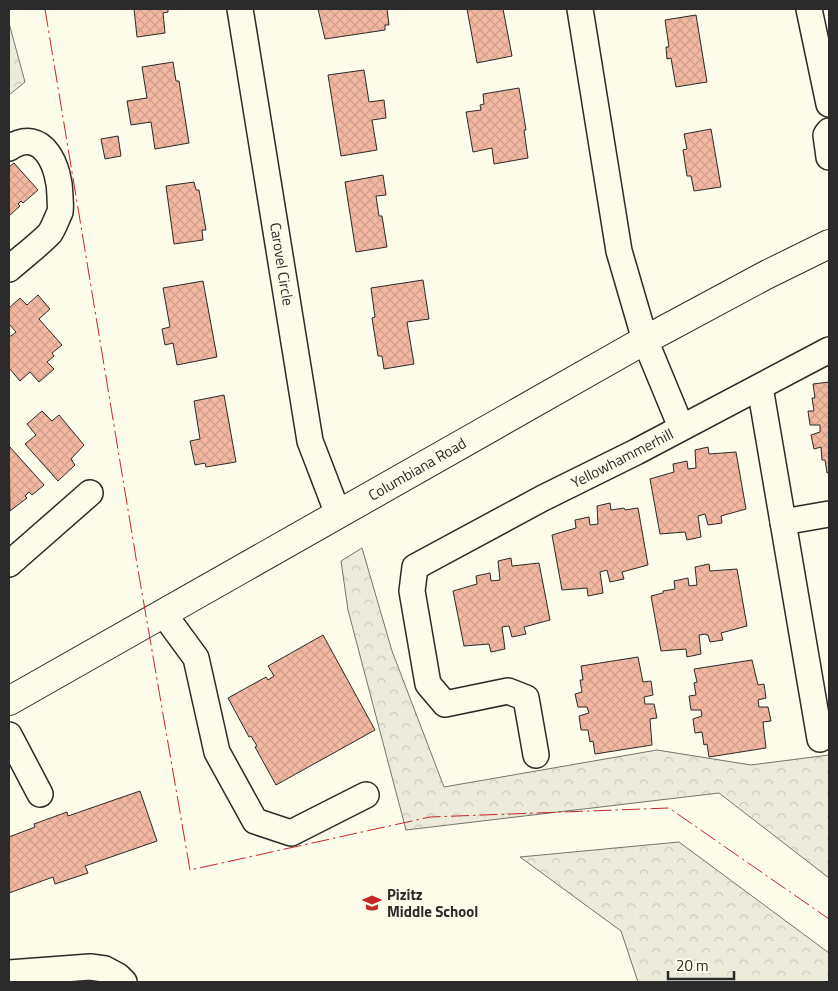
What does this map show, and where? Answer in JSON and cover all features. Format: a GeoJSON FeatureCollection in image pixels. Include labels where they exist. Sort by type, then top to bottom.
{"type":"FeatureCollection","features":[{"type":"Feature","properties":{"kind":"main road","name":"Columbiana Road"},"geometry":{"type":"LineString","coordinates":[[9,701],[645,340],[766,275],[829,244]]}},
{"type":"Feature","properties":{"kind":"street","name":"Carovel Circle"},"geometry":{"type":"LineString","coordinates":[[240,9],[310,441],[338,514]]}},
{"type":"Feature","properties":{"kind":"street"},"geometry":{"type":"LineString","coordinates":[[580,9],[619,251],[645,340],[681,427]]}},
{"type":"Feature","properties":{"kind":"street"},"geometry":{"type":"LineString","coordinates":[[809,9],[829,104]]}},
{"type":"Feature","properties":{"kind":"street"},"geometry":{"type":"LineString","coordinates":[[829,131],[826,135],[829,157]]}},
{"type":"Feature","properties":{"kind":"street"},"geometry":{"type":"LineString","coordinates":[[9,148],[29,142],[39,144],[48,152],[56,168],[60,185],[61,209],[50,232],[9,269]]}},
{"type":"Feature","properties":{"kind":"street","name":"Yellowhammerhill"},"geometry":{"type":"LineString","coordinates":[[536,755],[526,698],[508,691],[445,704],[428,684],[412,591],[415,568],[543,498],[636,452],[829,350]]}},
{"type":"Feature","properties":{"kind":"street"},"geometry":{"type":"LineString","coordinates":[[760,386],[820,739]]}},
{"type":"Feature","properties":{"kind":"street"},"geometry":{"type":"LineString","coordinates":[[9,564],[90,493]]}},
{"type":"Feature","properties":{"kind":"street"},"geometry":{"type":"LineString","coordinates":[[783,522],[829,514]]}},
{"type":"Feature","properties":{"kind":"street"},"geometry":{"type":"LineString","coordinates":[[163,613],[196,658],[217,752],[256,821],[291,833],[366,795]]}},
{"type":"Feature","properties":{"kind":"street"},"geometry":{"type":"LineString","coordinates":[[9,735],[40,794]]}},
{"type":"Feature","properties":{"kind":"street"},"geometry":{"type":"LineString","coordinates":[[9,973],[90,968],[105,969],[118,976],[124,982]]}},
{"type":"Feature","properties":{"kind":"green space"},"geometry":{"type":"Polygon","coordinates":[[[9,23],[25,82],[9,95],[9,23]]]}},
{"type":"Feature","properties":{"kind":"green space"},"geometry":{"type":"Polygon","coordinates":[[[362,548],[392,651],[444,787],[657,750],[751,765],[829,755],[829,878],[719,793],[406,830],[348,610],[341,561],[362,548]]]}},
{"type":"Feature","properties":{"kind":"green space"},"geometry":{"type":"Polygon","coordinates":[[[679,842],[829,953],[829,982],[638,982],[621,931],[520,857],[679,842]]]}},
{"type":"Feature","properties":{"kind":"building"},"geometry":{"type":"Polygon","coordinates":[[[134,9],[168,9],[168,12],[163,13],[165,33],[137,37],[134,9]]]}},
{"type":"Feature","properties":{"kind":"building"},"geometry":{"type":"Polygon","coordinates":[[[318,9],[387,9],[389,25],[385,25],[385,30],[325,39],[318,9]]]}},
{"type":"Feature","properties":{"kind":"building"},"geometry":{"type":"Polygon","coordinates":[[[467,9],[503,9],[512,56],[477,63],[467,9]]]}},
{"type":"Feature","properties":{"kind":"building"},"geometry":{"type":"Polygon","coordinates":[[[696,15],[707,82],[676,87],[671,58],[667,59],[666,47],[669,47],[665,20],[696,15]]]}},
{"type":"Feature","properties":{"kind":"building"},"geometry":{"type":"Polygon","coordinates":[[[173,62],[176,81],[179,81],[189,143],[155,149],[151,122],[131,125],[127,101],[147,98],[142,67],[173,62]]]}},
{"type":"Feature","properties":{"kind":"building"},"geometry":{"type":"Polygon","coordinates":[[[364,70],[369,102],[384,100],[386,118],[372,120],[377,150],[341,156],[328,75],[364,70]]]}},
{"type":"Feature","properties":{"kind":"building"},"geometry":{"type":"Polygon","coordinates":[[[519,88],[526,130],[524,130],[528,158],[494,164],[492,148],[473,152],[466,112],[481,110],[480,105],[484,104],[483,94],[519,88]]]}},
{"type":"Feature","properties":{"kind":"building"},"geometry":{"type":"Polygon","coordinates":[[[711,129],[721,187],[694,191],[691,176],[687,176],[683,150],[687,149],[684,134],[711,129]]]}},
{"type":"Feature","properties":{"kind":"building"},"geometry":{"type":"Polygon","coordinates":[[[118,136],[121,156],[105,159],[101,139],[118,136]]]}},
{"type":"Feature","properties":{"kind":"building"},"geometry":{"type":"Polygon","coordinates":[[[14,163],[38,190],[23,203],[21,201],[18,204],[20,206],[9,216],[9,167],[14,163]]]}},
{"type":"Feature","properties":{"kind":"building"},"geometry":{"type":"Polygon","coordinates":[[[383,175],[386,195],[376,196],[379,216],[382,216],[387,247],[356,252],[345,182],[383,175]]]}},
{"type":"Feature","properties":{"kind":"building"},"geometry":{"type":"Polygon","coordinates":[[[194,182],[196,190],[199,190],[206,230],[202,230],[203,240],[174,244],[166,186],[194,182]]]}},
{"type":"Feature","properties":{"kind":"building"},"geometry":{"type":"Polygon","coordinates":[[[423,280],[429,319],[407,322],[414,364],[384,369],[382,356],[378,356],[372,318],[375,317],[371,288],[423,280]]]}},
{"type":"Feature","properties":{"kind":"building"},"geometry":{"type":"Polygon","coordinates":[[[203,281],[217,357],[177,365],[173,343],[165,345],[162,329],[170,327],[163,288],[203,281]]]}},
{"type":"Feature","properties":{"kind":"building"},"geometry":{"type":"Polygon","coordinates":[[[38,295],[50,309],[39,319],[62,345],[52,353],[54,356],[47,362],[54,369],[39,382],[30,372],[20,381],[9,368],[9,336],[16,332],[9,324],[9,308],[20,298],[27,305],[38,295]]]}},
{"type":"Feature","properties":{"kind":"building"},"geometry":{"type":"Polygon","coordinates":[[[829,382],[829,472],[827,473],[825,460],[822,460],[821,447],[814,449],[811,435],[820,432],[820,425],[810,425],[808,411],[814,411],[812,398],[815,398],[813,384],[829,382]]]}},
{"type":"Feature","properties":{"kind":"building"},"geometry":{"type":"Polygon","coordinates":[[[224,395],[236,462],[206,467],[205,463],[195,465],[190,441],[200,439],[194,401],[224,395]]]}},
{"type":"Feature","properties":{"kind":"building"},"geometry":{"type":"Polygon","coordinates":[[[42,411],[52,421],[59,415],[84,445],[71,459],[75,465],[58,481],[25,444],[36,435],[27,424],[42,411]]]}},
{"type":"Feature","properties":{"kind":"building"},"geometry":{"type":"Polygon","coordinates":[[[9,446],[44,485],[32,495],[29,492],[25,496],[27,498],[10,511],[9,446]]]}},
{"type":"Feature","properties":{"kind":"building"},"geometry":{"type":"Polygon","coordinates":[[[708,447],[709,454],[736,452],[746,509],[721,516],[722,523],[708,525],[705,514],[698,516],[701,537],[687,540],[685,532],[660,534],[650,479],[674,472],[673,464],[687,461],[688,469],[696,468],[695,450],[708,447]]]}},
{"type":"Feature","properties":{"kind":"building"},"geometry":{"type":"Polygon","coordinates":[[[610,503],[611,510],[638,508],[648,565],[622,572],[624,579],[610,582],[607,570],[600,572],[603,593],[588,596],[587,588],[562,590],[552,535],[576,528],[575,520],[589,517],[590,525],[598,524],[597,506],[610,503]]]}},
{"type":"Feature","properties":{"kind":"building"},"geometry":{"type":"Polygon","coordinates":[[[511,558],[512,566],[539,563],[550,620],[524,627],[526,634],[512,637],[509,626],[502,627],[505,649],[491,652],[489,644],[464,646],[453,591],[477,584],[476,576],[490,573],[491,581],[500,580],[498,561],[511,558]]]}},
{"type":"Feature","properties":{"kind":"building"},"geometry":{"type":"Polygon","coordinates":[[[709,564],[710,571],[737,569],[747,626],[721,633],[723,640],[710,642],[708,635],[699,635],[701,654],[687,657],[686,649],[661,651],[651,596],[675,589],[674,581],[688,578],[689,586],[697,585],[695,567],[709,564]]]}},
{"type":"Feature","properties":{"kind":"building"},"geometry":{"type":"Polygon","coordinates":[[[323,635],[375,730],[276,785],[255,747],[257,746],[251,736],[249,737],[228,698],[266,677],[268,680],[274,676],[268,666],[323,635]]]}},
{"type":"Feature","properties":{"kind":"building"},"geometry":{"type":"Polygon","coordinates":[[[638,657],[643,682],[651,681],[653,695],[644,697],[645,704],[654,704],[657,718],[650,719],[652,745],[595,754],[593,741],[590,742],[588,730],[581,730],[579,716],[589,713],[587,707],[578,707],[575,694],[582,692],[580,680],[583,680],[581,666],[638,657]]]}},
{"type":"Feature","properties":{"kind":"building"},"geometry":{"type":"Polygon","coordinates":[[[752,660],[758,685],[764,684],[766,698],[758,700],[759,707],[768,707],[771,721],[763,722],[766,748],[709,757],[707,744],[704,745],[702,732],[695,733],[693,719],[702,716],[701,710],[691,710],[689,696],[696,695],[694,683],[697,682],[694,669],[752,660]]]}},
{"type":"Feature","properties":{"kind":"building"},"geometry":{"type":"Polygon","coordinates":[[[140,791],[157,841],[85,866],[88,873],[55,884],[53,877],[9,893],[9,837],[35,827],[34,824],[67,812],[68,816],[140,791]]]}},
{"type":"Feature","properties":{"kind":"power"},"geometry":{"type":"LineString","coordinates":[[45,9],[190,870],[430,817],[669,808],[829,919]]}},
{"type":"Feature","properties":{"kind":"place","name":"Pizitz Middle School"},"geometry":{"type":"Point","coordinates":[372,903]}}]}
